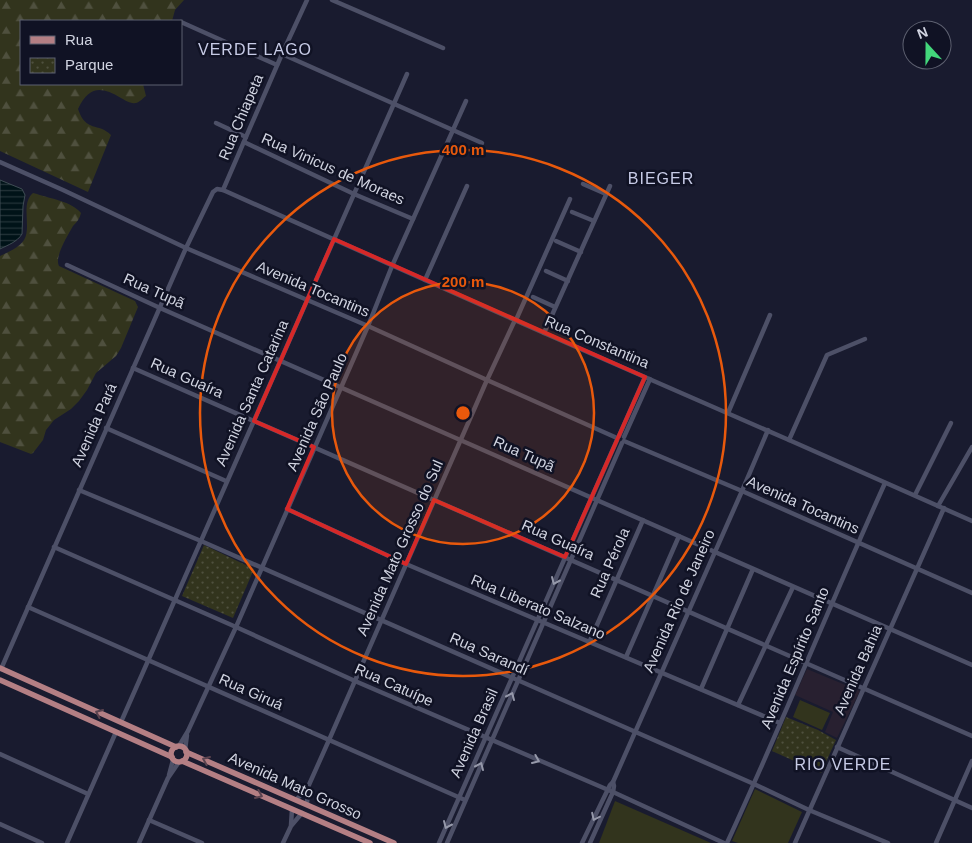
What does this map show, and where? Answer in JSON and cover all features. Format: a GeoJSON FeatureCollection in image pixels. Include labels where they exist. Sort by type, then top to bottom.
{"type":"FeatureCollection","features":[{"type":"Feature","properties":{"kind":"main road"},"geometry":{"type":"LineString","coordinates":[[0,668],[177,747],[182,747],[186,751],[186,756],[176,760],[172,751],[177,747]]}},
{"type":"Feature","properties":{"kind":"main road","name":"Avenida Mato Grosso"},"geometry":{"type":"LineString","coordinates":[[0,680],[176,760],[370,843]]}},
{"type":"Feature","properties":{"kind":"main road"},"geometry":{"type":"LineString","coordinates":[[8,683],[16,683],[29,689],[33,686],[32,682]]}},
{"type":"Feature","properties":{"kind":"main road","name":"Avenida Mato Grosso"},"geometry":{"type":"LineString","coordinates":[[186,751],[394,843]]}},
{"type":"Feature","properties":{"kind":"street","name":"Rua Chiapeta"},"geometry":{"type":"LineString","coordinates":[[223,190],[307,0]]}},
{"type":"Feature","properties":{"kind":"street"},"geometry":{"type":"LineString","coordinates":[[332,0],[443,48]]}},
{"type":"Feature","properties":{"kind":"street"},"geometry":{"type":"LineString","coordinates":[[182,22],[277,65]]}},
{"type":"Feature","properties":{"kind":"street"},"geometry":{"type":"LineString","coordinates":[[282,54],[482,143]]}},
{"type":"Feature","properties":{"kind":"street","name":"Avenida Santa Catarina"},"geometry":{"type":"LineString","coordinates":[[121,722],[407,74]]}},
{"type":"Feature","properties":{"kind":"street","name":"Avenida São Paulo"},"geometry":{"type":"LineString","coordinates":[[177,747],[188,731],[236,627],[368,326],[392,266],[466,101]]}},
{"type":"Feature","properties":{"kind":"street"},"geometry":{"type":"LineString","coordinates":[[216,123],[246,137]]}},
{"type":"Feature","properties":{"kind":"street","name":"Rua Vinicus de Moraes"},"geometry":{"type":"LineString","coordinates":[[244,142],[354,194],[413,219]]}},
{"type":"Feature","properties":{"kind":"street","name":"Avenida Tocantins"},"geometry":{"type":"LineString","coordinates":[[0,162],[186,248],[368,326],[972,593]]}},
{"type":"Feature","properties":{"kind":"street"},"geometry":{"type":"LineString","coordinates":[[583,184],[606,194]]}},
{"type":"Feature","properties":{"kind":"street"},"geometry":{"type":"LineString","coordinates":[[425,280],[467,186]]}},
{"type":"Feature","properties":{"kind":"street"},"geometry":{"type":"LineString","coordinates":[[544,333],[610,186]]}},
{"type":"Feature","properties":{"kind":"street","name":"Avenida Pará"},"geometry":{"type":"LineString","coordinates":[[0,668],[186,248],[213,192],[217,189],[223,190]]}},
{"type":"Feature","properties":{"kind":"street","name":"Rua Constantina"},"geometry":{"type":"LineString","coordinates":[[223,190],[972,521]]}},
{"type":"Feature","properties":{"kind":"street","name":"Avenida Mato Grosso do Sul"},"geometry":{"type":"LineString","coordinates":[[308,787],[487,380],[570,199]]}},
{"type":"Feature","properties":{"kind":"street"},"geometry":{"type":"LineString","coordinates":[[572,212],[594,221]]}},
{"type":"Feature","properties":{"kind":"street"},"geometry":{"type":"LineString","coordinates":[[556,241],[581,252]]}},
{"type":"Feature","properties":{"kind":"street","name":"Rua Tupã"},"geometry":{"type":"LineString","coordinates":[[67,265],[160,308],[972,665]]}},
{"type":"Feature","properties":{"kind":"street"},"geometry":{"type":"LineString","coordinates":[[546,271],[568,280]]}},
{"type":"Feature","properties":{"kind":"street"},"geometry":{"type":"LineString","coordinates":[[533,298],[555,307]]}},
{"type":"Feature","properties":{"kind":"street"},"geometry":{"type":"LineString","coordinates":[[728,413],[770,315]]}},
{"type":"Feature","properties":{"kind":"street"},"geometry":{"type":"LineString","coordinates":[[789,440],[827,354],[865,339]]}},
{"type":"Feature","properties":{"kind":"street","name":"Rua Guaíra"},"geometry":{"type":"LineString","coordinates":[[133,368],[972,736]]}},
{"type":"Feature","properties":{"kind":"street","name":"Avenida Brasil"},"geometry":{"type":"LineString","coordinates":[[439,843],[537,620],[648,378]]}},
{"type":"Feature","properties":{"kind":"street"},"geometry":{"type":"LineString","coordinates":[[915,496],[951,423]]}},
{"type":"Feature","properties":{"kind":"street"},"geometry":{"type":"LineString","coordinates":[[106,428],[226,481]]}},
{"type":"Feature","properties":{"kind":"street","name":"Avenida Rio de Janeiro"},"geometry":{"type":"LineString","coordinates":[[610,791],[614,786],[613,782],[768,430]]}},
{"type":"Feature","properties":{"kind":"street","name":"Avenida Brasil"},"geometry":{"type":"LineString","coordinates":[[446,843],[597,500],[621,439]]}},
{"type":"Feature","properties":{"kind":"street","name":"Avenida Bahia"},"geometry":{"type":"LineString","coordinates":[[794,843],[890,629],[941,507],[972,447]]}},
{"type":"Feature","properties":{"kind":"street","name":"Avenida Espírito Santo"},"geometry":{"type":"LineString","coordinates":[[726,843],[754,784],[858,543],[886,483]]}},
{"type":"Feature","properties":{"kind":"street","name":"Rua Sarandí"},"geometry":{"type":"LineString","coordinates":[[79,490],[201,541],[754,784],[809,810],[888,843]]}},
{"type":"Feature","properties":{"kind":"street","name":"Rua Liberato Salzano"},"geometry":{"type":"LineString","coordinates":[[287,510],[406,564],[780,723]]}},
{"type":"Feature","properties":{"kind":"street","name":"Rua Pérola"},"geometry":{"type":"LineString","coordinates":[[589,642],[643,520]]}},
{"type":"Feature","properties":{"kind":"street"},"geometry":{"type":"LineString","coordinates":[[626,657],[679,536]]}},
{"type":"Feature","properties":{"kind":"street","name":"Rua Catuípe"},"geometry":{"type":"LineString","coordinates":[[54,547],[726,843]]}},
{"type":"Feature","properties":{"kind":"street"},"geometry":{"type":"LineString","coordinates":[[701,689],[753,569]]}},
{"type":"Feature","properties":{"kind":"street"},"geometry":{"type":"LineString","coordinates":[[738,705],[793,587]]}},
{"type":"Feature","properties":{"kind":"street","name":"Rua Giruá"},"geometry":{"type":"LineString","coordinates":[[28,607],[465,800]]}},
{"type":"Feature","properties":{"kind":"street","name":"Avenida São Paulo"},"geometry":{"type":"LineString","coordinates":[[186,751],[188,731]]}},
{"type":"Feature","properties":{"kind":"street"},"geometry":{"type":"LineString","coordinates":[[67,843],[116,732]]}},
{"type":"Feature","properties":{"kind":"street"},"geometry":{"type":"LineString","coordinates":[[837,747],[972,808]]}},
{"type":"Feature","properties":{"kind":"street"},"geometry":{"type":"LineString","coordinates":[[0,754],[88,794]]}},
{"type":"Feature","properties":{"kind":"street"},"geometry":{"type":"LineString","coordinates":[[139,843],[176,760]]}},
{"type":"Feature","properties":{"kind":"street"},"geometry":{"type":"LineString","coordinates":[[936,843],[972,761]]}},
{"type":"Feature","properties":{"kind":"street"},"geometry":{"type":"LineString","coordinates":[[297,799],[308,787]]}},
{"type":"Feature","properties":{"kind":"street"},"geometry":{"type":"LineString","coordinates":[[307,804],[308,787]]}},
{"type":"Feature","properties":{"kind":"street"},"geometry":{"type":"LineString","coordinates":[[582,843],[610,791]]}},
{"type":"Feature","properties":{"kind":"street"},"geometry":{"type":"LineString","coordinates":[[590,843],[610,791]]}},
{"type":"Feature","properties":{"kind":"street"},"geometry":{"type":"LineString","coordinates":[[291,826],[292,809]]}},
{"type":"Feature","properties":{"kind":"street"},"geometry":{"type":"LineString","coordinates":[[282,843],[291,826],[302,814]]}},
{"type":"Feature","properties":{"kind":"street"},"geometry":{"type":"LineString","coordinates":[[149,820],[202,843]]}},
{"type":"Feature","properties":{"kind":"street"},"geometry":{"type":"LineString","coordinates":[[0,824],[42,843]]}},
{"type":"Feature","properties":{"kind":"highlighted area"},"geometry":{"type":"Polygon","coordinates":[[[334,239],[645,377],[565,557],[434,500],[406,564],[287,509],[314,447],[254,421],[334,239]]]}},
{"type":"Feature","properties":{"kind":"shaded area"},"geometry":{"type":"Polygon","coordinates":[[[0,180],[22,189],[25,195],[22,234],[15,241],[0,249],[0,180]]]}},
{"type":"Feature","properties":{"kind":"shaded area"},"geometry":{"type":"Polygon","coordinates":[[[807,669],[860,691],[837,738],[825,732],[833,712],[795,695],[807,669]]]}},
{"type":"Feature","properties":{"kind":"green space"},"geometry":{"type":"Polygon","coordinates":[[[0,0],[184,0],[175,10],[172,20],[20,20],[20,85],[143,85],[146,96],[134,103],[107,91],[96,90],[91,92],[82,101],[78,109],[85,121],[111,135],[88,192],[0,151],[0,0]]]}},
{"type":"Feature","properties":{"kind":"green space"},"geometry":{"type":"Polygon","coordinates":[[[33,193],[66,203],[81,213],[62,246],[58,257],[59,266],[135,301],[138,307],[116,356],[96,373],[79,401],[71,409],[54,420],[46,430],[43,440],[31,454],[0,442],[0,256],[16,248],[24,240],[27,229],[27,203],[33,193]]]}},
{"type":"Feature","properties":{"kind":"green space"},"geometry":{"type":"Polygon","coordinates":[[[204,545],[254,569],[233,618],[182,596],[204,545]]]}},
{"type":"Feature","properties":{"kind":"green space"},"geometry":{"type":"Polygon","coordinates":[[[800,700],[830,713],[822,730],[793,717],[800,700]]]}},
{"type":"Feature","properties":{"kind":"green space"},"geometry":{"type":"Polygon","coordinates":[[[786,717],[818,730],[836,740],[821,773],[772,751],[786,717]]]}},
{"type":"Feature","properties":{"kind":"green space"},"geometry":{"type":"Polygon","coordinates":[[[755,789],[802,812],[788,843],[738,843],[732,841],[755,789]]]}},
{"type":"Feature","properties":{"kind":"green space"},"geometry":{"type":"Polygon","coordinates":[[[615,801],[711,843],[599,843],[615,801]]]}},
{"type":"Feature","properties":{"kind":"district","name":"VERDE LAGO"},"geometry":{"type":"Point","coordinates":[255,49]}},
{"type":"Feature","properties":{"kind":"district","name":"BIEGER"},"geometry":{"type":"Point","coordinates":[661,178]}},
{"type":"Feature","properties":{"kind":"district","name":"RIO VERDE"},"geometry":{"type":"Point","coordinates":[843,764]}}]}
